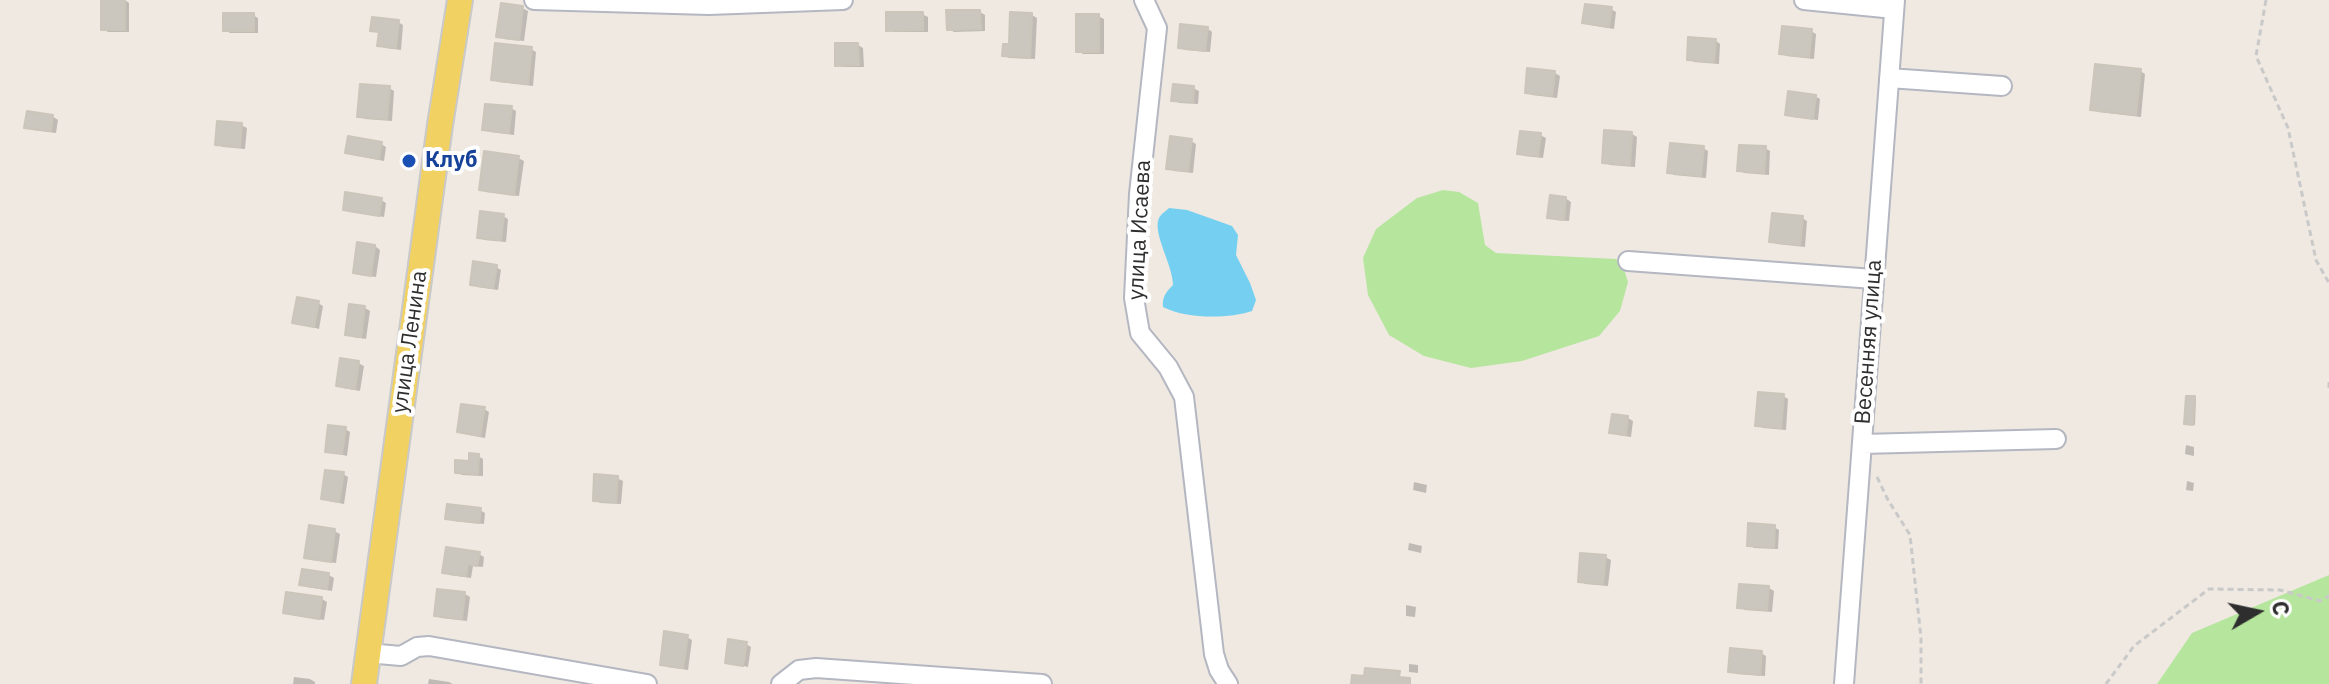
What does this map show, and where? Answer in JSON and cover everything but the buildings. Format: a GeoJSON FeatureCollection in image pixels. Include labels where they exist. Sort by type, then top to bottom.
{"type":"FeatureCollection","features":[{"type":"Feature","properties":{"kind":"main road","name":"улица Ленина"},"geometry":{"type":"LineString","coordinates":[[364,684],[440,125],[460,0]]}},
{"type":"Feature","properties":{"kind":"street"},"geometry":{"type":"LineString","coordinates":[[534,0],[709,5],[843,0]]}},
{"type":"Feature","properties":{"kind":"street","name":"улица Исаева"},"geometry":{"type":"LineString","coordinates":[[1144,0],[1157,28],[1139,194],[1134,298],[1140,333],[1168,367],[1184,397],[1214,654],[1228,684]]}},
{"type":"Feature","properties":{"kind":"street"},"geometry":{"type":"LineString","coordinates":[[1804,0],[1894,5]]}},
{"type":"Feature","properties":{"kind":"street","name":"Весенняя улица"},"geometry":{"type":"LineString","coordinates":[[1844,684],[1894,5]]}},
{"type":"Feature","properties":{"kind":"street"},"geometry":{"type":"LineString","coordinates":[[1889,78],[2002,86]]}},
{"type":"Feature","properties":{"kind":"street"},"geometry":{"type":"LineString","coordinates":[[1628,261],[1874,279]]}},
{"type":"Feature","properties":{"kind":"street"},"geometry":{"type":"LineString","coordinates":[[1862,444],[2056,439]]}},
{"type":"Feature","properties":{"kind":"street"},"geometry":{"type":"LineString","coordinates":[[367,653],[401,656],[417,647],[429,646],[647,684]]}},
{"type":"Feature","properties":{"kind":"street"},"geometry":{"type":"LineString","coordinates":[[781,684],[799,670],[816,668],[1042,684]]}},
{"type":"Feature","properties":{"kind":"path"},"geometry":{"type":"LineString","coordinates":[[2266,0],[2256,56],[2288,128],[2316,260],[2329,283]]}},
{"type":"Feature","properties":{"kind":"path"},"geometry":{"type":"LineString","coordinates":[[2329,382],[2329,391]]}},
{"type":"Feature","properties":{"kind":"path"},"geometry":{"type":"LineString","coordinates":[[1875,472],[1910,535],[1921,638],[1921,684]]}},
{"type":"Feature","properties":{"kind":"path"},"geometry":{"type":"LineString","coordinates":[[2106,684],[2134,646],[2209,589],[2280,590],[2320,601],[2329,596]]}},
{"type":"Feature","properties":{"kind":"green space"},"geometry":{"type":"Polygon","coordinates":[[[1443,190],[1459,192],[1478,203],[1485,245],[1496,253],[1616,259],[1624,269],[1628,282],[1620,311],[1599,336],[1522,361],[1471,368],[1424,356],[1389,335],[1368,295],[1363,258],[1376,229],[1417,198],[1443,190]]]}},
{"type":"Feature","properties":{"kind":"green space"},"geometry":{"type":"Polygon","coordinates":[[[2329,575],[2329,684],[2157,684],[2192,633],[2329,575]]]}},
{"type":"Feature","properties":{"kind":"water"},"geometry":{"type":"Polygon","coordinates":[[[1169,208],[1187,210],[1232,226],[1238,235],[1236,255],[1256,300],[1252,311],[1207,316],[1183,314],[1163,307],[1165,295],[1173,285],[1158,224],[1169,208]]]}},
{"type":"Feature","properties":{"kind":"place","name":"Клуб"},"geometry":{"type":"Point","coordinates":[409,161]}}]}
